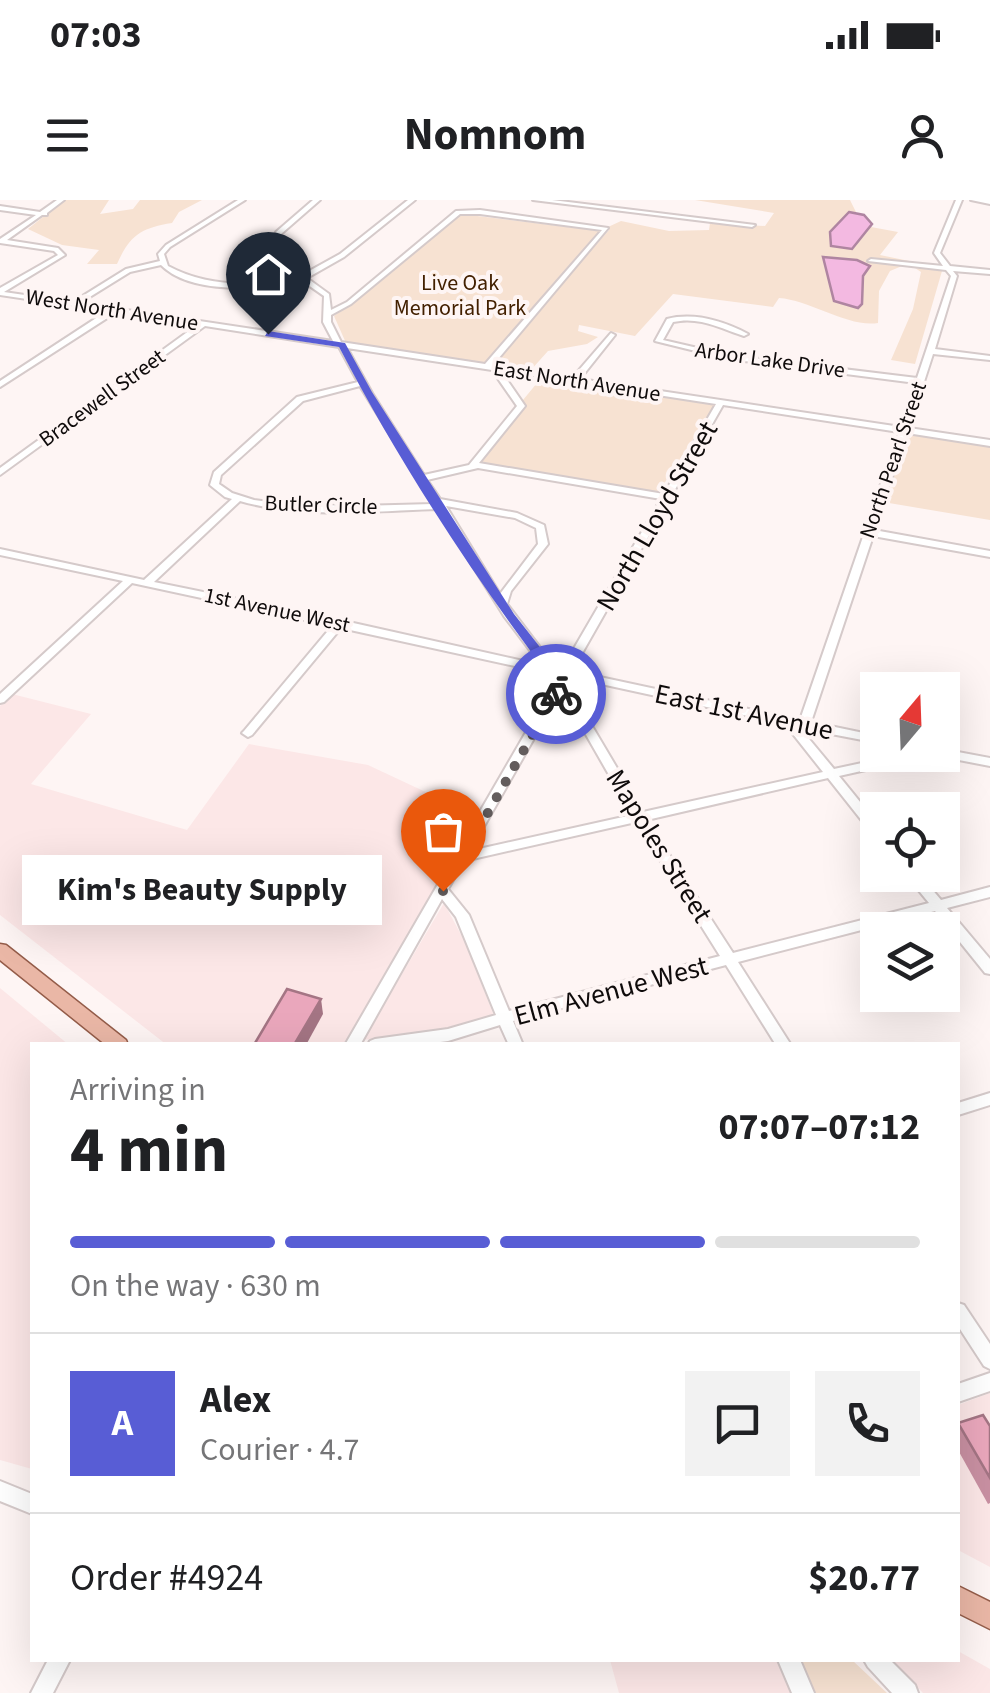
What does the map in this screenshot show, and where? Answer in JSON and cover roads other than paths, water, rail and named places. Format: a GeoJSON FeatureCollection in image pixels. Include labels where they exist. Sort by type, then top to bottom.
{"type":"FeatureCollection","features":[{"type":"Feature","properties":{"kind":"main road"},"geometry":{"type":"LineString","coordinates":[[0,950],[116,1042]]}},
{"type":"Feature","properties":{"kind":"main road"},"geometry":{"type":"LineString","coordinates":[[960,1600],[990,1616]]}},
{"type":"Feature","properties":{"kind":"street"},"geometry":{"type":"LineString","coordinates":[[0,241],[61,200]]}},
{"type":"Feature","properties":{"kind":"street"},"geometry":{"type":"LineString","coordinates":[[242,200],[168,246],[161,254],[162,263],[178,276],[207,283],[256,284],[304,277],[412,200]]}},
{"type":"Feature","properties":{"kind":"street"},"geometry":{"type":"LineString","coordinates":[[318,200],[281,230],[272,244],[278,260],[326,295],[327,322],[362,383],[502,604],[552,671]]}},
{"type":"Feature","properties":{"kind":"street"},"geometry":{"type":"LineString","coordinates":[[536,200],[752,225]]}},
{"type":"Feature","properties":{"kind":"street","name":"North Pearl Street"},"geometry":{"type":"LineString","coordinates":[[804,725],[953,281],[937,253],[959,200]]}},
{"type":"Feature","properties":{"kind":"street"},"geometry":{"type":"LineString","coordinates":[[974,200],[990,202]]}},
{"type":"Feature","properties":{"kind":"street"},"geometry":{"type":"LineString","coordinates":[[0,208],[45,214]]}},
{"type":"Feature","properties":{"kind":"street"},"geometry":{"type":"LineString","coordinates":[[328,314],[349,302],[458,212],[607,230],[491,368],[521,406],[473,465]]}},
{"type":"Feature","properties":{"kind":"street"},"geometry":{"type":"LineString","coordinates":[[0,241],[56,249],[62,255],[0,292]]}},
{"type":"Feature","properties":{"kind":"street"},"geometry":{"type":"LineString","coordinates":[[871,261],[990,272]]}},
{"type":"Feature","properties":{"kind":"street"},"geometry":{"type":"LineString","coordinates":[[73,304],[128,270],[162,263]]}},
{"type":"Feature","properties":{"kind":"street","name":"West North Avenue"},"geometry":{"type":"LineString","coordinates":[[0,292],[340,345]]}},
{"type":"Feature","properties":{"kind":"street"},"geometry":{"type":"LineString","coordinates":[[0,385],[114,310]]}},
{"type":"Feature","properties":{"kind":"street","name":"Arbor Lake Drive"},"geometry":{"type":"LineString","coordinates":[[744,334],[688,317],[670,321],[659,338],[668,345],[728,356],[921,382]]}},
{"type":"Feature","properties":{"kind":"street","name":"Bracewell Street"},"geometry":{"type":"LineString","coordinates":[[0,472],[203,324]]}},
{"type":"Feature","properties":{"kind":"street"},"geometry":{"type":"LineString","coordinates":[[575,380],[610,335]]}},
{"type":"Feature","properties":{"kind":"street","name":"East North Avenue"},"geometry":{"type":"LineString","coordinates":[[340,345],[990,443]]}},
{"type":"Feature","properties":{"kind":"street"},"geometry":{"type":"LineString","coordinates":[[931,350],[990,358]]}},
{"type":"Feature","properties":{"kind":"street","name":"Butler Circle"},"geometry":{"type":"LineString","coordinates":[[362,383],[300,399],[217,474],[214,486],[218,492],[238,500],[324,508],[440,504],[506,514],[541,527],[543,544],[506,590],[502,604]]}},
{"type":"Feature","properties":{"kind":"street","name":"North Lloyd Street"},"geometry":{"type":"LineString","coordinates":[[354,1042],[721,402]]}},
{"type":"Feature","properties":{"kind":"street"},"geometry":{"type":"LineString","coordinates":[[424,478],[473,465],[667,498]]}},
{"type":"Feature","properties":{"kind":"street"},"geometry":{"type":"LineString","coordinates":[[148,582],[238,500]]}},
{"type":"Feature","properties":{"kind":"street"},"geometry":{"type":"LineString","coordinates":[[867,532],[990,554]]}},
{"type":"Feature","properties":{"kind":"street","name":"1st Avenue West"},"geometry":{"type":"LineString","coordinates":[[0,552],[552,671]]}},
{"type":"Feature","properties":{"kind":"street"},"geometry":{"type":"LineString","coordinates":[[0,700],[131,579]]}},
{"type":"Feature","properties":{"kind":"street"},"geometry":{"type":"LineString","coordinates":[[248,733],[340,623]]}},
{"type":"Feature","properties":{"kind":"street","name":"East 1st Avenue"},"geometry":{"type":"LineString","coordinates":[[552,671],[564,679],[860,736]]}},
{"type":"Feature","properties":{"kind":"street","name":"Mapoles Street"},"geometry":{"type":"LineString","coordinates":[[564,679],[640,817],[782,1042]]}},
{"type":"Feature","properties":{"kind":"street"},"geometry":{"type":"LineString","coordinates":[[790,722],[860,811]]}},
{"type":"Feature","properties":{"kind":"street"},"geometry":{"type":"LineString","coordinates":[[960,756],[990,762]]}},
{"type":"Feature","properties":{"kind":"street"},"geometry":{"type":"LineString","coordinates":[[463,856],[860,767]]}},
{"type":"Feature","properties":{"kind":"street"},"geometry":{"type":"LineString","coordinates":[[443,891],[462,915],[515,1042]]}},
{"type":"Feature","properties":{"kind":"street"},"geometry":{"type":"LineString","coordinates":[[927,892],[990,968]]}},
{"type":"Feature","properties":{"kind":"street","name":"Elm Avenue West"},"geometry":{"type":"LineString","coordinates":[[397,1042],[448,1035],[990,892]]}},
{"type":"Feature","properties":{"kind":"street"},"geometry":{"type":"LineString","coordinates":[[960,1108],[990,1099]]}},
{"type":"Feature","properties":{"kind":"street"},"geometry":{"type":"LineString","coordinates":[[960,1314],[990,1360]]}},
{"type":"Feature","properties":{"kind":"street"},"geometry":{"type":"LineString","coordinates":[[960,1392],[990,1382]]}},
{"type":"Feature","properties":{"kind":"street"},"geometry":{"type":"LineString","coordinates":[[0,1491],[30,1503]]}},
{"type":"Feature","properties":{"kind":"street"},"geometry":{"type":"LineString","coordinates":[[42,1693],[59,1662]]}},
{"type":"Feature","properties":{"kind":"street"},"geometry":{"type":"LineString","coordinates":[[789,1662],[803,1693]]}},
{"type":"Feature","properties":{"kind":"street"},"geometry":{"type":"LineString","coordinates":[[877,1662],[907,1693]]}},
{"type":"Feature","properties":{"kind":"place","name":"Kim's Beauty Supply"},"geometry":{"type":"Point","coordinates":[443,891]}},
{"type":"Feature","properties":{"kind":"park label","name":"Live Oak Memorial Park"},"geometry":{"type":"Point","coordinates":[460,296]}}]}
